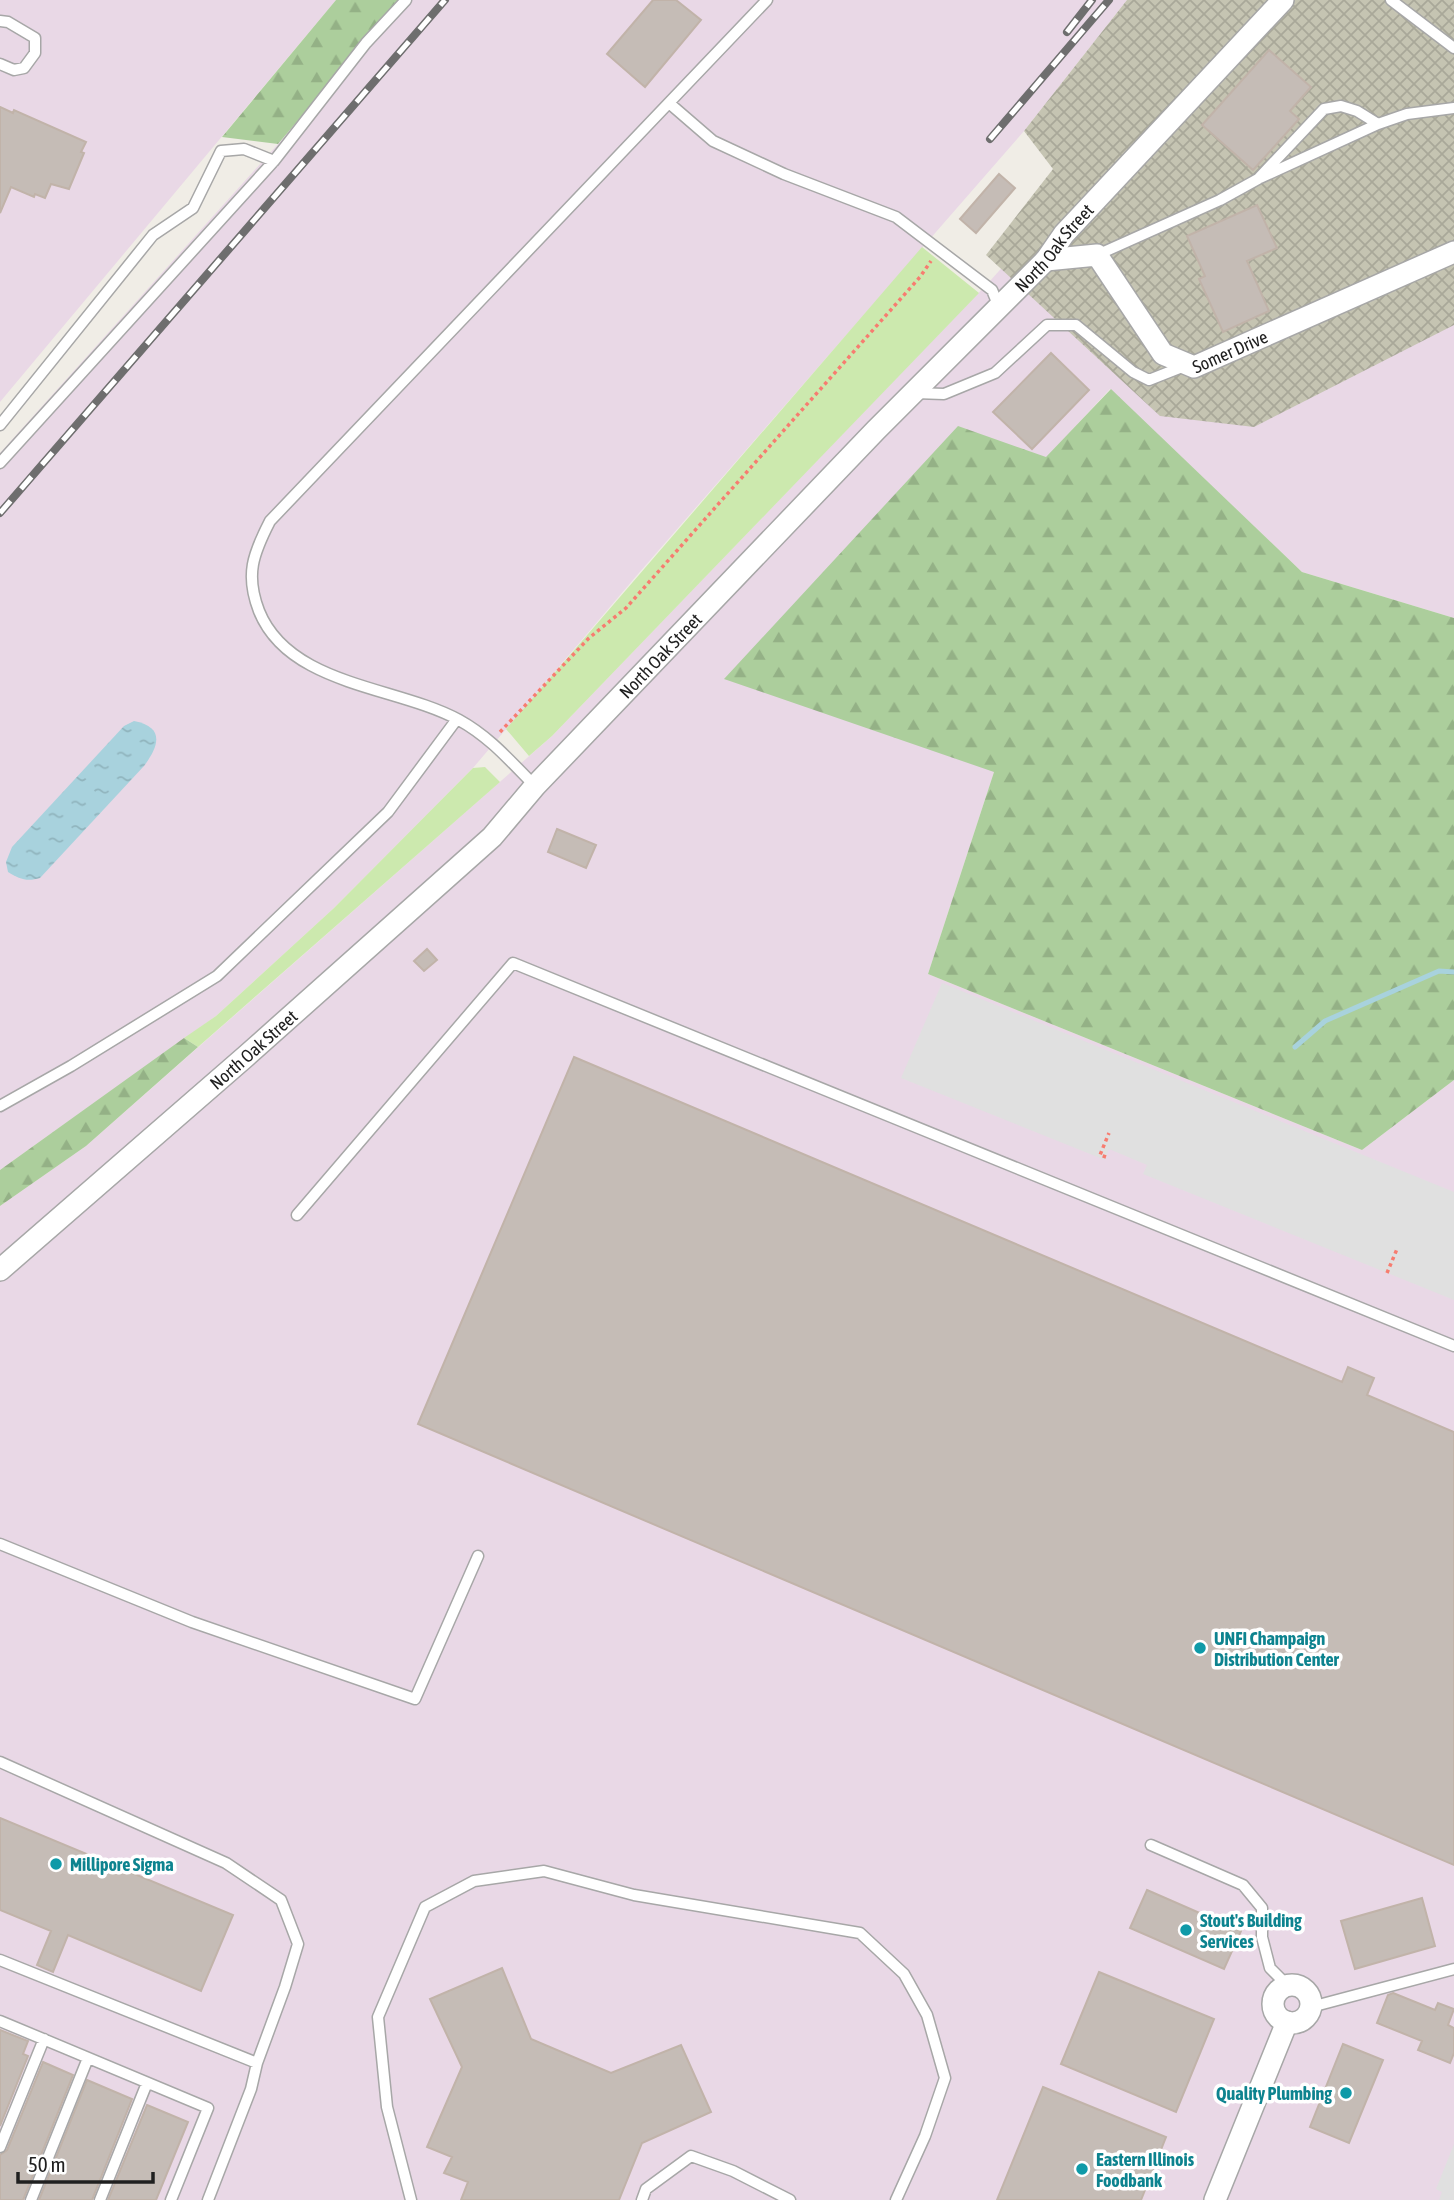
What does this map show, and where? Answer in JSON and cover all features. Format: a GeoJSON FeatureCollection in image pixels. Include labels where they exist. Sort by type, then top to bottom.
{"type":"FeatureCollection","features":[{"type":"Feature","properties":{"kind":"street","name":"North Oak Street"},"geometry":{"type":"LineString","coordinates":[[0,1270],[492,837],[535,786],[912,393],[1046,260],[1064,234],[1283,0]]}},
{"type":"Feature","properties":{"kind":"street","name":"Somer Drive"},"geometry":{"type":"LineString","coordinates":[[1097,255],[1163,354],[1194,367],[1454,251]]}},
{"type":"Feature","properties":{"kind":"street"},"geometry":{"type":"LineString","coordinates":[[1046,260],[1097,255]]}},
{"type":"Feature","properties":{"kind":"street"},"geometry":{"type":"LineString","coordinates":[[1287,1985],[1293,1985],[1305,1990],[1311,2000],[1311,2007],[1300,2021],[1287,2022],[1277,2015],[1273,2003],[1277,1992],[1287,1985]]}},
{"type":"Feature","properties":{"kind":"street"},"geometry":{"type":"LineString","coordinates":[[1215,2200],[1287,2022]]}},
{"type":"Feature","properties":{"kind":"lane"},"geometry":{"type":"LineString","coordinates":[[0,463],[274,161],[366,43],[406,0]]}},
{"type":"Feature","properties":{"kind":"lane"},"geometry":{"type":"LineString","coordinates":[[535,786],[491,741],[457,719],[418,702],[343,680],[297,657],[263,619],[252,593],[255,549],[270,521],[766,0]]}},
{"type":"Feature","properties":{"kind":"lane"},"geometry":{"type":"LineString","coordinates":[[1391,0],[1454,48]]}},
{"type":"Feature","properties":{"kind":"lane"},"geometry":{"type":"LineString","coordinates":[[0,21],[8,22],[35,38],[36,53],[24,68],[14,69],[0,64]]}},
{"type":"Feature","properties":{"kind":"lane"},"geometry":{"type":"LineString","coordinates":[[669,103],[713,141],[785,174],[896,217],[992,290],[999,307]]}},
{"type":"Feature","properties":{"kind":"lane"},"geometry":{"type":"LineString","coordinates":[[1258,179],[1324,109],[1341,106],[1357,111],[1378,124]]}},
{"type":"Feature","properties":{"kind":"lane"},"geometry":{"type":"LineString","coordinates":[[1097,255],[1220,200],[1258,179],[1378,124],[1407,114],[1454,108]]}},
{"type":"Feature","properties":{"kind":"lane"},"geometry":{"type":"LineString","coordinates":[[0,425],[153,235],[193,208],[221,150],[244,149],[274,161]]}},
{"type":"Feature","properties":{"kind":"lane"},"geometry":{"type":"LineString","coordinates":[[912,393],[944,394],[995,373],[1047,326],[1076,325],[1133,372],[1149,380],[1188,365]]}},
{"type":"Feature","properties":{"kind":"lane"},"geometry":{"type":"LineString","coordinates":[[3,1101],[71,1066],[217,976],[388,812],[457,719]]}},
{"type":"Feature","properties":{"kind":"lane"},"geometry":{"type":"LineString","coordinates":[[297,1215],[513,962],[1454,1346]]}},
{"type":"Feature","properties":{"kind":"lane"},"geometry":{"type":"LineString","coordinates":[[0,1544],[192,1622],[415,1699],[478,1556]]}},
{"type":"Feature","properties":{"kind":"lane"},"geometry":{"type":"LineString","coordinates":[[0,1762],[226,1863],[281,1900],[298,1944],[257,2063],[251,2089],[208,2200]]}},
{"type":"Feature","properties":{"kind":"lane"},"geometry":{"type":"LineString","coordinates":[[1152,1844],[1243,1885],[1262,1908],[1262,1937],[1270,1968],[1287,1985]]}},
{"type":"Feature","properties":{"kind":"lane"},"geometry":{"type":"LineString","coordinates":[[411,2200],[387,2107],[378,2017],[425,1907],[474,1881],[544,1871],[634,1895],[860,1933],[869,1941],[904,1974],[910,1984],[927,2015],[945,2078],[925,2136],[896,2200]]}},
{"type":"Feature","properties":{"kind":"lane"},"geometry":{"type":"LineString","coordinates":[[0,1959],[257,2063]]}},
{"type":"Feature","properties":{"kind":"lane"},"geometry":{"type":"LineString","coordinates":[[1311,2007],[1454,1969]]}},
{"type":"Feature","properties":{"kind":"lane"},"geometry":{"type":"LineString","coordinates":[[0,2021],[208,2109],[171,2200]]}},
{"type":"Feature","properties":{"kind":"lane"},"geometry":{"type":"LineString","coordinates":[[0,2147],[44,2039]]}},
{"type":"Feature","properties":{"kind":"lane"},"geometry":{"type":"LineString","coordinates":[[31,2200],[88,2058]]}},
{"type":"Feature","properties":{"kind":"lane"},"geometry":{"type":"LineString","coordinates":[[100,2200],[147,2083]]}},
{"type":"Feature","properties":{"kind":"lane"},"geometry":{"type":"LineString","coordinates":[[642,2200],[646,2189],[691,2156],[733,2171],[790,2200]]}},
{"type":"Feature","properties":{"kind":"path"},"geometry":{"type":"LineString","coordinates":[[491,741],[589,638],[626,608],[920,277],[939,249]]}},
{"type":"Feature","properties":{"kind":"path"},"geometry":{"type":"LineString","coordinates":[[1106,1157],[1100,1155],[1109,1133]]}},
{"type":"Feature","properties":{"kind":"path"},"geometry":{"type":"LineString","coordinates":[[1387,1273],[1396,1250]]}},
{"type":"Feature","properties":{"kind":"shaded area"},"geometry":{"type":"Polygon","coordinates":[[[0,0],[336,0],[0,402],[0,0]]]}},
{"type":"Feature","properties":{"kind":"shaded area"},"geometry":{"type":"Polygon","coordinates":[[[400,0],[1127,0],[1024,131],[638,574],[473,768],[334,908],[216,1016],[0,1170],[0,453],[278,144],[400,0]]]}},
{"type":"Feature","properties":{"kind":"shaded area"},"geometry":{"type":"Polygon","coordinates":[[[1127,0],[1454,0],[1454,325],[1254,427],[1160,416],[986,255],[1053,169],[1024,131],[1127,0]]]}},
{"type":"Feature","properties":{"kind":"shaded area"},"geometry":{"type":"Polygon","coordinates":[[[1241,0],[1454,0],[1454,618],[1302,572],[1110,389],[1046,458],[994,772],[928,974],[1362,1150],[1454,1080],[1454,2200],[0,2200],[0,1206],[86,1146],[552,736],[990,281],[1241,0]]]}},
{"type":"Feature","properties":{"kind":"shaded area"},"geometry":{"type":"Polygon","coordinates":[[[942,983],[1454,1192],[1454,1300],[1143,1174],[1147,1165],[1109,1149],[1105,1160],[901,1078],[942,983]]]}},
{"type":"Feature","properties":{"kind":"shaded area"},"geometry":{"type":"Polygon","coordinates":[[[1454,2144],[1454,2200],[1439,2200],[1442,2192],[1436,2189],[1454,2144]]]}},
{"type":"Feature","properties":{"kind":"green space"},"geometry":{"type":"Polygon","coordinates":[[[336,0],[400,0],[278,144],[222,137],[336,0]]]}},
{"type":"Feature","properties":{"kind":"green space"},"geometry":{"type":"Polygon","coordinates":[[[922,247],[979,293],[552,736],[529,756],[506,729],[922,247]]]}},
{"type":"Feature","properties":{"kind":"green space"},"geometry":{"type":"Polygon","coordinates":[[[1111,389],[1302,572],[1454,618],[1454,1080],[1362,1150],[928,974],[994,772],[724,679],[958,426],[1046,457],[1111,389]]]}},
{"type":"Feature","properties":{"kind":"green space"},"geometry":{"type":"Polygon","coordinates":[[[485,767],[500,782],[198,1047],[184,1038],[216,1016],[334,908],[473,768],[485,767]]]}},
{"type":"Feature","properties":{"kind":"green space"},"geometry":{"type":"Polygon","coordinates":[[[184,1038],[198,1047],[86,1146],[0,1206],[0,1170],[184,1038]]]}},
{"type":"Feature","properties":{"kind":"water"},"geometry":{"type":"Polygon","coordinates":[[[134,721],[151,728],[155,733],[156,745],[144,766],[40,878],[23,879],[8,872],[6,862],[12,847],[124,726],[134,721]]]}},
{"type":"Feature","properties":{"kind":"building"},"geometry":{"type":"Polygon","coordinates":[[[653,0],[676,0],[701,20],[645,87],[607,54],[653,0]]]}},
{"type":"Feature","properties":{"kind":"building"},"geometry":{"type":"Polygon","coordinates":[[[1269,50],[1311,87],[1290,111],[1299,119],[1253,170],[1202,125],[1269,50]]]}},
{"type":"Feature","properties":{"kind":"building"},"geometry":{"type":"Polygon","coordinates":[[[0,107],[13,113],[14,110],[86,142],[69,189],[51,184],[45,198],[35,194],[34,197],[11,187],[0,213],[0,107]]]}},
{"type":"Feature","properties":{"kind":"building"},"geometry":{"type":"Polygon","coordinates":[[[999,174],[1015,188],[976,233],[960,219],[999,174]]]}},
{"type":"Feature","properties":{"kind":"building"},"geometry":{"type":"Polygon","coordinates":[[[1257,205],[1277,248],[1247,261],[1269,311],[1223,332],[1199,279],[1205,276],[1187,236],[1257,205]]]}},
{"type":"Feature","properties":{"kind":"building"},"geometry":{"type":"Polygon","coordinates":[[[1051,353],[1089,390],[1032,449],[993,412],[1051,353]]]}},
{"type":"Feature","properties":{"kind":"building"},"geometry":{"type":"Polygon","coordinates":[[[557,829],[596,845],[586,868],[548,852],[557,829]]]}},
{"type":"Feature","properties":{"kind":"building"},"geometry":{"type":"Polygon","coordinates":[[[427,949],[437,960],[424,971],[414,961],[427,949]]]}},
{"type":"Feature","properties":{"kind":"building","name":"UNFI Champaign Distribution Center"},"geometry":{"type":"Polygon","coordinates":[[[574,1057],[1342,1382],[1348,1367],[1374,1378],[1367,1395],[1454,1432],[1454,1865],[418,1424],[574,1057]]]}},
{"type":"Feature","properties":{"kind":"building","name":"Millipore Sigma"},"geometry":{"type":"Polygon","coordinates":[[[0,1818],[233,1915],[201,1991],[68,1935],[53,1972],[37,1965],[51,1931],[0,1910],[0,1818]]]}},
{"type":"Feature","properties":{"kind":"building","name":"Stout's Building Services"},"geometry":{"type":"Polygon","coordinates":[[[1147,1890],[1241,1931],[1224,1969],[1130,1928],[1147,1890]]]}},
{"type":"Feature","properties":{"kind":"building"},"geometry":{"type":"Polygon","coordinates":[[[1422,1898],[1435,1946],[1355,1969],[1341,1921],[1422,1898]]]}},
{"type":"Feature","properties":{"kind":"building"},"geometry":{"type":"Polygon","coordinates":[[[502,1968],[531,2039],[611,2073],[681,2045],[711,2112],[642,2143],[619,2200],[461,2200],[468,2182],[444,2173],[452,2157],[427,2147],[462,2067],[430,1999],[502,1968]]]}},
{"type":"Feature","properties":{"kind":"building"},"geometry":{"type":"Polygon","coordinates":[[[1099,1972],[1214,2019],[1176,2112],[1061,2064],[1099,1972]]]}},
{"type":"Feature","properties":{"kind":"building"},"geometry":{"type":"Polygon","coordinates":[[[1393,1993],[1435,2010],[1438,2003],[1454,2009],[1448,2025],[1454,2028],[1454,2053],[1450,2063],[1418,2050],[1422,2041],[1377,2023],[1388,1995],[1393,1993]]]}},
{"type":"Feature","properties":{"kind":"building"},"geometry":{"type":"Polygon","coordinates":[[[0,2030],[28,2041],[23,2054],[28,2056],[0,2126],[0,2030]]]}},
{"type":"Feature","properties":{"kind":"building","name":"Quality Plumbing"},"geometry":{"type":"Polygon","coordinates":[[[1343,2044],[1383,2060],[1349,2143],[1310,2127],[1343,2044]]]}},
{"type":"Feature","properties":{"kind":"building"},"geometry":{"type":"Polygon","coordinates":[[[43,2062],[73,2075],[23,2200],[0,2200],[0,2155],[7,2150],[43,2062]]]}},
{"type":"Feature","properties":{"kind":"building"},"geometry":{"type":"Polygon","coordinates":[[[87,2080],[132,2099],[92,2200],[39,2200],[87,2080]]]}},
{"type":"Feature","properties":{"kind":"building","name":"Eastern Illinois Foodbank"},"geometry":{"type":"Polygon","coordinates":[[[1043,2087],[1166,2137],[1141,2200],[997,2200],[1043,2087]]]}},
{"type":"Feature","properties":{"kind":"building"},"geometry":{"type":"Polygon","coordinates":[[[147,2105],[188,2122],[156,2200],[108,2200],[147,2105]]]}},
{"type":"Feature","properties":{"kind":"waterway"},"geometry":{"type":"LineString","coordinates":[[1295,1047],[1325,1021],[1439,971],[1454,972]]}},
{"type":"Feature","properties":{"kind":"railway"},"geometry":{"type":"LineString","coordinates":[[0,513],[445,0]]}},
{"type":"Feature","properties":{"kind":"railway"},"geometry":{"type":"LineString","coordinates":[[1067,32],[1092,0]]}},
{"type":"Feature","properties":{"kind":"railway"},"geometry":{"type":"LineString","coordinates":[[990,139],[1109,0]]}},
{"type":"Feature","properties":{"kind":"place","name":"UNFI Champaign Distribution Center"},"geometry":{"type":"Point","coordinates":[1200,1648]}},
{"type":"Feature","properties":{"kind":"place","name":"Millipore Sigma"},"geometry":{"type":"Point","coordinates":[56,1864]}},
{"type":"Feature","properties":{"kind":"place","name":"Stout's Building Services"},"geometry":{"type":"Point","coordinates":[1186,1930]}},
{"type":"Feature","properties":{"kind":"place","name":"Quality Plumbing"},"geometry":{"type":"Point","coordinates":[1346,2093]}},
{"type":"Feature","properties":{"kind":"place","name":"Eastern Illinois Foodbank"},"geometry":{"type":"Point","coordinates":[1082,2169]}}]}
